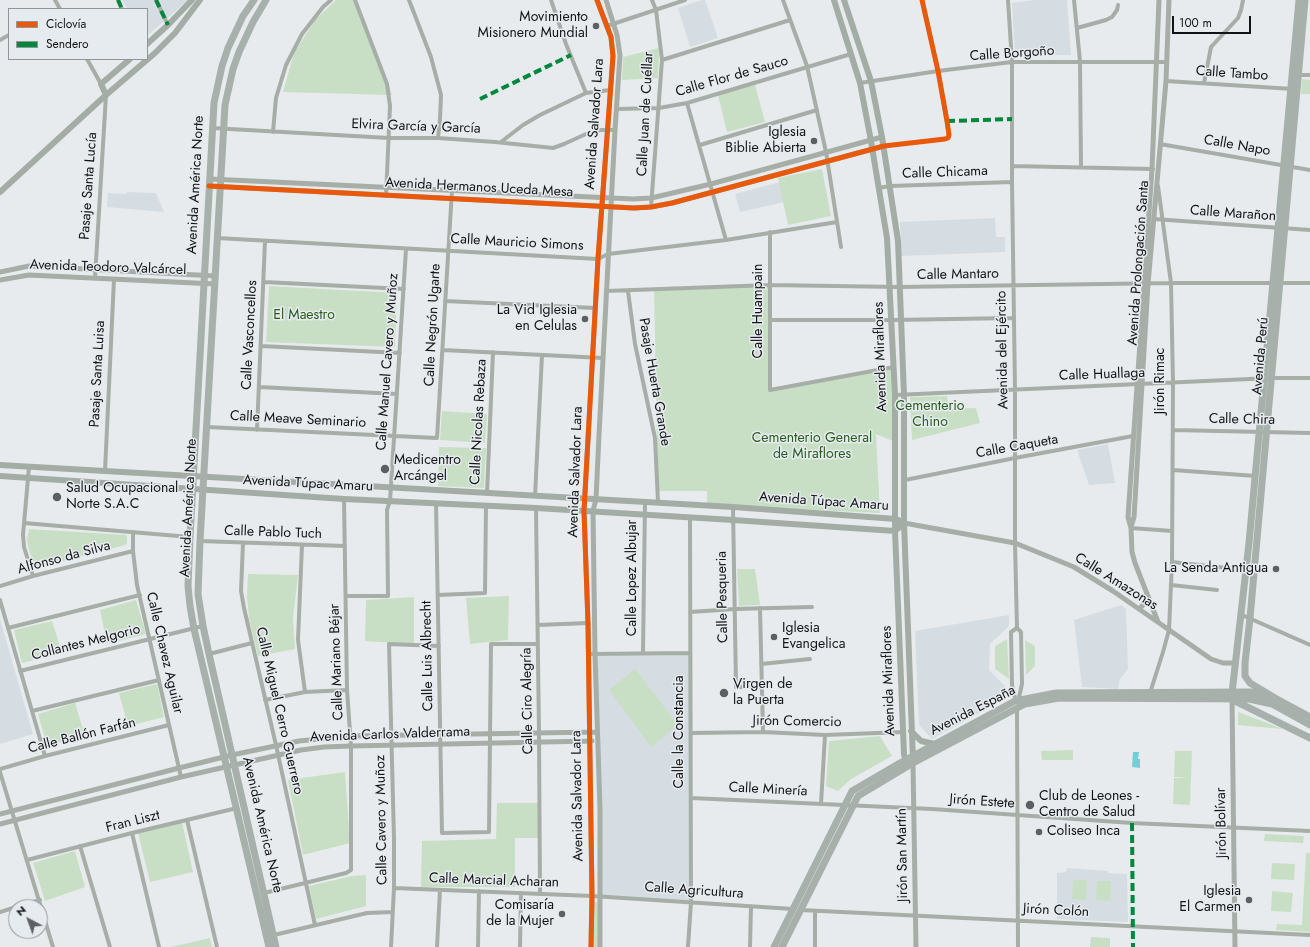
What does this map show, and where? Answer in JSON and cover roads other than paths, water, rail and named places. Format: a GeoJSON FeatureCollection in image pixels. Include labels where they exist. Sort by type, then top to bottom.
{"type":"FeatureCollection","features":[{"type":"Feature","properties":{"kind":"main road"},"geometry":{"type":"LineString","coordinates":[[148,43],[192,0]]}},
{"type":"Feature","properties":{"kind":"main road"},"geometry":{"type":"LineString","coordinates":[[148,60],[185,21],[200,0]]}},
{"type":"Feature","properties":{"kind":"main road","name":"Avenida América Norte"},"geometry":{"type":"LineString","coordinates":[[254,0],[236,30],[222,66],[214,103],[188,586],[194,628],[269,947]]}},
{"type":"Feature","properties":{"kind":"main road","name":"Avenida América Norte"},"geometry":{"type":"LineString","coordinates":[[266,0],[247,33],[232,69],[226,98],[201,510],[198,594],[209,654],[245,806],[276,947]]}},
{"type":"Feature","properties":{"kind":"main road","name":"Avenida Miraflores"},"geometry":{"type":"LineString","coordinates":[[834,0],[860,83],[887,238],[895,395],[895,531],[906,764]]}},
{"type":"Feature","properties":{"kind":"main road","name":"Avenida Miraflores"},"geometry":{"type":"LineString","coordinates":[[844,0],[870,81],[884,146],[898,241],[904,395],[904,523],[913,760]]}},
{"type":"Feature","properties":{"kind":"main road","name":"Avenida Perú"},"geometry":{"type":"LineString","coordinates":[[1275,698],[1250,683],[1245,676],[1245,663],[1250,618],[1253,543],[1294,90],[1299,0]]}},
{"type":"Feature","properties":{"kind":"main road","name":"Avenida Perú"},"geometry":{"type":"LineString","coordinates":[[1294,90],[1298,75],[1305,0]]}},
{"type":"Feature","properties":{"kind":"main road"},"geometry":{"type":"LineString","coordinates":[[106,95],[101,84],[129,60]]}},
{"type":"Feature","properties":{"kind":"main road"},"geometry":{"type":"LineString","coordinates":[[0,192],[106,95],[148,60]]}},
{"type":"Feature","properties":{"kind":"main road"},"geometry":{"type":"LineString","coordinates":[[201,335],[212,336]]}},
{"type":"Feature","properties":{"kind":"main road"},"geometry":{"type":"LineString","coordinates":[[895,442],[904,442]]}},
{"type":"Feature","properties":{"kind":"main road","name":"Avenida Túpac Amaru"},"geometry":{"type":"LineString","coordinates":[[0,465],[658,502],[896,519],[904,523],[895,531],[644,514],[203,490],[0,476]]}},
{"type":"Feature","properties":{"kind":"main road"},"geometry":{"type":"LineString","coordinates":[[177,488],[179,476]]}},
{"type":"Feature","properties":{"kind":"main road"},"geometry":{"type":"LineString","coordinates":[[192,510],[201,510]]}},
{"type":"Feature","properties":{"kind":"main road"},"geometry":{"type":"LineString","coordinates":[[844,528],[845,515]]}},
{"type":"Feature","properties":{"kind":"main road","name":"Avenida Perú"},"geometry":{"type":"LineString","coordinates":[[1232,696],[1246,570],[1253,543]]}},
{"type":"Feature","properties":{"kind":"main road"},"geometry":{"type":"LineString","coordinates":[[898,598],[908,598]]}},
{"type":"Feature","properties":{"kind":"main road","name":"Avenida España"},"geometry":{"type":"LineString","coordinates":[[774,947],[797,910],[858,796],[906,764],[1017,703],[1059,698],[1232,696],[1250,692],[1275,698],[1310,717]]}},
{"type":"Feature","properties":{"kind":"main road","name":"Avenida España"},"geometry":{"type":"LineString","coordinates":[[913,760],[935,744],[1017,703],[1056,693],[1150,693],[1232,696],[1310,738]]}},
{"type":"Feature","properties":{"kind":"main road"},"geometry":{"type":"LineString","coordinates":[[1232,696],[1272,704],[1310,725]]}},
{"type":"Feature","properties":{"kind":"main road"},"geometry":{"type":"LineString","coordinates":[[911,731],[915,737],[921,741],[935,744]]}},
{"type":"Feature","properties":{"kind":"main road","name":"Avenida España"},"geometry":{"type":"LineString","coordinates":[[782,947],[797,910],[850,794],[855,788],[906,764]]}},
{"type":"Feature","properties":{"kind":"street"},"geometry":{"type":"LineString","coordinates":[[156,0],[168,25]]}},
{"type":"Feature","properties":{"kind":"street"},"geometry":{"type":"LineString","coordinates":[[273,132],[276,98],[286,65],[302,34],[323,7],[331,0]]}},
{"type":"Feature","properties":{"kind":"street"},"geometry":{"type":"LineString","coordinates":[[355,0],[387,84],[390,106],[386,196]]}},
{"type":"Feature","properties":{"kind":"street"},"geometry":{"type":"LineString","coordinates":[[409,0],[431,57],[440,95],[438,138]]}},
{"type":"Feature","properties":{"kind":"street"},"geometry":{"type":"LineString","coordinates":[[551,0],[566,44],[586,93]]}},
{"type":"Feature","properties":{"kind":"street","name":"Avenida Salvador Lara"},"geometry":{"type":"LineString","coordinates":[[591,947],[592,896],[588,623],[584,511],[601,206],[613,56],[611,37],[597,0]]}},
{"type":"Feature","properties":{"kind":"street","name":"Avenida Salvador Lara"},"geometry":{"type":"LineString","coordinates":[[600,947],[600,809],[597,732],[594,511],[596,499],[614,130],[617,109],[620,55],[614,24],[606,0]]}},
{"type":"Feature","properties":{"kind":"street","name":"Calle Juan de Cuéllar"},"geometry":{"type":"LineString","coordinates":[[651,207],[662,60],[656,10],[652,0]]}},
{"type":"Feature","properties":{"kind":"street"},"geometry":{"type":"LineString","coordinates":[[607,26],[685,0]]}},
{"type":"Feature","properties":{"kind":"street"},"geometry":{"type":"LineString","coordinates":[[783,0],[807,66],[826,152],[841,247]]}},
{"type":"Feature","properties":{"kind":"street"},"geometry":{"type":"LineString","coordinates":[[884,146],[948,138],[949,136],[938,71],[922,0]]}},
{"type":"Feature","properties":{"kind":"street","name":"Avenida del Ejército"},"geometry":{"type":"LineString","coordinates":[[1008,0],[1012,62],[1015,543],[1017,628],[1021,632],[1022,684],[1017,703]]}},
{"type":"Feature","properties":{"kind":"street"},"geometry":{"type":"LineString","coordinates":[[1074,0],[1080,61],[1081,167]]}},
{"type":"Feature","properties":{"kind":"street","name":"Avenida Prolongación Santa"},"geometry":{"type":"LineString","coordinates":[[1158,622],[1135,563],[1132,552],[1131,528],[1134,509],[1139,384],[1148,257],[1159,0]]}},
{"type":"Feature","properties":{"kind":"street","name":"Avenida Prolongación Santa"},"geometry":{"type":"LineString","coordinates":[[1148,257],[1154,219],[1166,80],[1169,0]]}},
{"type":"Feature","properties":{"kind":"street"},"geometry":{"type":"LineString","coordinates":[[1204,83],[1211,47],[1238,18],[1243,0]]}},
{"type":"Feature","properties":{"kind":"street"},"geometry":{"type":"LineString","coordinates":[[1077,28],[1112,17],[1117,10],[1118,5]]}},
{"type":"Feature","properties":{"kind":"street"},"geometry":{"type":"LineString","coordinates":[[662,60],[790,20]]}},
{"type":"Feature","properties":{"kind":"street"},"geometry":{"type":"LineString","coordinates":[[0,33],[1,39]]}},
{"type":"Feature","properties":{"kind":"street","name":"Calle Flor de Sauco"},"geometry":{"type":"LineString","coordinates":[[617,109],[659,108],[687,104],[807,66],[851,54]]}},
{"type":"Feature","properties":{"kind":"street"},"geometry":{"type":"LineString","coordinates":[[88,60],[101,84]]}},
{"type":"Feature","properties":{"kind":"street","name":"Calle Borgoño"},"geometry":{"type":"LineString","coordinates":[[860,83],[938,71],[1012,62],[1166,62]]}},
{"type":"Feature","properties":{"kind":"street"},"geometry":{"type":"LineString","coordinates":[[1298,75],[1310,76]]}},
{"type":"Feature","properties":{"kind":"street","name":"Calle Tambo"},"geometry":{"type":"LineString","coordinates":[[1166,80],[1294,90]]}},
{"type":"Feature","properties":{"kind":"street"},"geometry":{"type":"LineString","coordinates":[[501,142],[540,115],[586,93],[610,90]]}},
{"type":"Feature","properties":{"kind":"street","name":"Pasaje Santa Lucía"},"geometry":{"type":"LineString","coordinates":[[95,278],[106,95]]}},
{"type":"Feature","properties":{"kind":"street"},"geometry":{"type":"LineString","coordinates":[[687,104],[726,240]]}},
{"type":"Feature","properties":{"kind":"street"},"geometry":{"type":"LineString","coordinates":[[700,145],[817,110]]}},
{"type":"Feature","properties":{"kind":"street","name":"Elvira García y García"},"geometry":{"type":"LineString","coordinates":[[212,128],[389,138],[438,138],[501,142],[553,148],[586,134],[600,130],[614,130]]}},
{"type":"Feature","properties":{"kind":"street","name":"Avenida Hermanos Uceda Mesa"},"geometry":{"type":"LineString","coordinates":[[210,183],[386,187],[633,199],[652,198],[711,184],[882,137]]}},
{"type":"Feature","properties":{"kind":"street","name":"Calle Napo"},"geometry":{"type":"LineString","coordinates":[[1160,144],[1310,170]]}},
{"type":"Feature","properties":{"kind":"street","name":"Avenida Hermanos Uceda Mesa"},"geometry":{"type":"LineString","coordinates":[[221,183],[386,196],[634,208],[651,207],[672,203],[884,146]]}},
{"type":"Feature","properties":{"kind":"street"},"geometry":{"type":"LineString","coordinates":[[1012,166],[1158,169]]}},
{"type":"Feature","properties":{"kind":"street","name":"Jirón Rimac"},"geometry":{"type":"LineString","coordinates":[[1150,693],[1169,630],[1172,562],[1173,383],[1171,283],[1157,178]]}},
{"type":"Feature","properties":{"kind":"street","name":"Calle Chicama"},"geometry":{"type":"LineString","coordinates":[[879,188],[890,186],[1012,182]]}},
{"type":"Feature","properties":{"kind":"street","name":"Calle Negrón Ugarte"},"geometry":{"type":"LineString","coordinates":[[437,438],[452,190]]}},
{"type":"Feature","properties":{"kind":"street"},"geometry":{"type":"LineString","coordinates":[[538,203],[539,194]]}},
{"type":"Feature","properties":{"kind":"street","name":"Calle Marañon"},"geometry":{"type":"LineString","coordinates":[[1154,219],[1310,230]]}},
{"type":"Feature","properties":{"kind":"street","name":"Calle Mauricio Simons"},"geometry":{"type":"LineString","coordinates":[[217,238],[598,258],[608,254],[726,240],[837,222]]}},
{"type":"Feature","properties":{"kind":"street","name":"Calle Huampain"},"geometry":{"type":"LineString","coordinates":[[770,232],[770,390],[894,367]]}},
{"type":"Feature","properties":{"kind":"street","name":"Calle Vasconcellos"},"geometry":{"type":"LineString","coordinates":[[257,430],[265,241]]}},
{"type":"Feature","properties":{"kind":"street","name":"Calle Manuel Cavero y Muñoz"},"geometry":{"type":"LineString","coordinates":[[346,596],[388,596],[387,510],[390,501],[391,488],[406,249]]}},
{"type":"Feature","properties":{"kind":"street","name":"Avenida Teodoro Valcárcel"},"geometry":{"type":"LineString","coordinates":[[0,272],[29,266],[216,276]]}},
{"type":"Feature","properties":{"kind":"street","name":"Avenida Teodoro Valcárcel"},"geometry":{"type":"LineString","coordinates":[[0,280],[29,275],[215,284]]}},
{"type":"Feature","properties":{"kind":"street","name":"Pasaje Santa Luisa"},"geometry":{"type":"LineString","coordinates":[[105,471],[114,279]]}},
{"type":"Feature","properties":{"kind":"street"},"geometry":{"type":"LineString","coordinates":[[264,282],[404,289]]}},
{"type":"Feature","properties":{"kind":"street","name":"Calle Mantaro"},"geometry":{"type":"LineString","coordinates":[[606,291],[770,285],[899,287],[1171,283],[1310,283]]}},
{"type":"Feature","properties":{"kind":"street","name":"Pasaje Huerta Grande"},"geometry":{"type":"LineString","coordinates":[[628,291],[635,344],[655,438],[658,502]]}},
{"type":"Feature","properties":{"kind":"street"},"geometry":{"type":"LineString","coordinates":[[445,301],[595,308]]}},
{"type":"Feature","properties":{"kind":"street"},"geometry":{"type":"LineString","coordinates":[[770,320],[1014,318]]}},
{"type":"Feature","properties":{"kind":"street"},"geometry":{"type":"LineString","coordinates":[[261,346],[400,353]]}},
{"type":"Feature","properties":{"kind":"street"},"geometry":{"type":"LineString","coordinates":[[443,350],[603,358]]}},
{"type":"Feature","properties":{"kind":"street","name":"Calle Nicolas Rebaza"},"geometry":{"type":"LineString","coordinates":[[487,493],[493,352]]}},
{"type":"Feature","properties":{"kind":"street"},"geometry":{"type":"LineString","coordinates":[[535,496],[542,355]]}},
{"type":"Feature","properties":{"kind":"street","name":"Calle Huallaga"},"geometry":{"type":"LineString","coordinates":[[895,395],[1268,378],[1310,378]]}},
{"type":"Feature","properties":{"kind":"street","name":"Avenida Prolongación Santa"},"geometry":{"type":"LineString","coordinates":[[1131,528],[1128,517],[1133,436],[1139,384]]}},
{"type":"Feature","properties":{"kind":"street"},"geometry":{"type":"LineString","coordinates":[[259,388],[397,394]]}},
{"type":"Feature","properties":{"kind":"street","name":"Calle Meave Seminario"},"geometry":{"type":"LineString","coordinates":[[207,427],[437,438]]}},
{"type":"Feature","properties":{"kind":"street","name":"Calle Chira"},"geometry":{"type":"LineString","coordinates":[[1173,430],[1310,433]]}},
{"type":"Feature","properties":{"kind":"street"},"geometry":{"type":"LineString","coordinates":[[588,434],[599,435]]}},
{"type":"Feature","properties":{"kind":"street","name":"Calle Caqueta"},"geometry":{"type":"LineString","coordinates":[[905,480],[1133,436]]}},
{"type":"Feature","properties":{"kind":"street"},"geometry":{"type":"LineString","coordinates":[[29,467],[23,535],[24,547],[33,576]]}},
{"type":"Feature","properties":{"kind":"street"},"geometry":{"type":"LineString","coordinates":[[1173,470],[1259,476]]}},
{"type":"Feature","properties":{"kind":"street","name":"Calle Mariano Béjar"},"geometry":{"type":"LineString","coordinates":[[306,883],[349,872],[351,870],[351,746],[347,690],[344,498]]}},
{"type":"Feature","properties":{"kind":"street","name":"Calle Lopez Albujar"},"geometry":{"type":"LineString","coordinates":[[643,653],[645,502]]}},
{"type":"Feature","properties":{"kind":"street","name":"Calle Luis Albrecht"},"geometry":{"type":"LineString","coordinates":[[436,503],[442,833],[489,832],[490,744]]}},
{"type":"Feature","properties":{"kind":"street","name":"Calle Nicolas Rebaza"},"geometry":{"type":"LineString","coordinates":[[438,595],[485,593],[486,506]]}},
{"type":"Feature","properties":{"kind":"street","name":"Calle Pesqueria"},"geometry":{"type":"LineString","coordinates":[[733,507],[736,687],[762,687]]}},
{"type":"Feature","properties":{"kind":"street","name":"Calle Ciro Alegría"},"geometry":{"type":"LineString","coordinates":[[536,508],[540,893]]}},
{"type":"Feature","properties":{"kind":"street","name":"Calle la Constancia"},"geometry":{"type":"LineString","coordinates":[[688,947],[691,902],[690,517]]}},
{"type":"Feature","properties":{"kind":"street"},"geometry":{"type":"LineString","coordinates":[[24,523],[190,537]]}},
{"type":"Feature","properties":{"kind":"street","name":"Calle Amazonas"},"geometry":{"type":"LineString","coordinates":[[904,523],[1015,543],[1074,567],[1114,591],[1211,659],[1223,663],[1236,663]]}},
{"type":"Feature","properties":{"kind":"street"},"geometry":{"type":"LineString","coordinates":[[1131,528],[1172,531]]}},
{"type":"Feature","properties":{"kind":"street","name":"Calle Chavez Aguilar"},"geometry":{"type":"LineString","coordinates":[[133,532],[133,551],[137,585],[181,777]]}},
{"type":"Feature","properties":{"kind":"street","name":"Calle Pablo Tuch"},"geometry":{"type":"LineString","coordinates":[[200,541],[345,546]]}},
{"type":"Feature","properties":{"kind":"street","name":"Calle Miguel Cerro Guerrero"},"geometry":{"type":"LineString","coordinates":[[243,542],[241,591],[244,608],[266,700],[315,925]]}},
{"type":"Feature","properties":{"kind":"street"},"geometry":{"type":"LineString","coordinates":[[302,545],[298,640],[305,692]]}},
{"type":"Feature","properties":{"kind":"street","name":"Alfonso da Silva"},"geometry":{"type":"LineString","coordinates":[[0,586],[33,576],[133,551]]}},
{"type":"Feature","properties":{"kind":"street"},"geometry":{"type":"LineString","coordinates":[[1172,562],[1246,570]]}},
{"type":"Feature","properties":{"kind":"street"},"geometry":{"type":"LineString","coordinates":[[1171,584],[1217,590]]}},
{"type":"Feature","properties":{"kind":"street"},"geometry":{"type":"LineString","coordinates":[[1139,609],[1145,602],[1147,594]]}},
{"type":"Feature","properties":{"kind":"street"},"geometry":{"type":"LineString","coordinates":[[8,628],[140,595]]}},
{"type":"Feature","properties":{"kind":"street"},"geometry":{"type":"LineString","coordinates":[[0,600],[45,756]]}},
{"type":"Feature","properties":{"kind":"street"},"geometry":{"type":"LineString","coordinates":[[690,612],[812,607]]}},
{"type":"Feature","properties":{"kind":"street"},"geometry":{"type":"LineString","coordinates":[[760,608],[763,732]]}},
{"type":"Feature","properties":{"kind":"street"},"geometry":{"type":"LineString","coordinates":[[1242,615],[1310,645]]}},
{"type":"Feature","properties":{"kind":"street"},"geometry":{"type":"LineString","coordinates":[[538,625],[588,623]]}},
{"type":"Feature","properties":{"kind":"street","name":"Collantes Melgorio"},"geometry":{"type":"LineString","coordinates":[[20,671],[203,626]]}},
{"type":"Feature","properties":{"kind":"street","name":"Avenida del Ejército"},"geometry":{"type":"LineString","coordinates":[[1017,628],[1011,632],[1012,685],[1017,703]]}},
{"type":"Feature","properties":{"kind":"street"},"geometry":{"type":"LineString","coordinates":[[209,654],[252,643]]}},
{"type":"Feature","properties":{"kind":"street","name":"Calle Cavero y Muñoz"},"geometry":{"type":"LineString","coordinates":[[391,947],[394,888],[389,644],[439,646]]}},
{"type":"Feature","properties":{"kind":"street"},"geometry":{"type":"LineString","coordinates":[[490,744],[490,644],[538,644]]}},
{"type":"Feature","properties":{"kind":"street"},"geometry":{"type":"LineString","coordinates":[[588,654],[690,653]]}},
{"type":"Feature","properties":{"kind":"street"},"geometry":{"type":"LineString","coordinates":[[762,664],[810,659]]}},
{"type":"Feature","properties":{"kind":"street"},"geometry":{"type":"LineString","coordinates":[[32,712],[159,680]]}},
{"type":"Feature","properties":{"kind":"street"},"geometry":{"type":"LineString","coordinates":[[266,700],[305,692],[347,690]]}},
{"type":"Feature","properties":{"kind":"street","name":"Jirón Bolívar"},"geometry":{"type":"LineString","coordinates":[[1232,696],[1235,947]]}},
{"type":"Feature","properties":{"kind":"street"},"geometry":{"type":"LineString","coordinates":[[1017,703],[1018,947]]}},
{"type":"Feature","properties":{"kind":"street","name":"Calle Ballón Farfán"},"geometry":{"type":"LineString","coordinates":[[0,770],[45,756],[169,725]]}},
{"type":"Feature","properties":{"kind":"street","name":"Avenida Carlos Valderrama"},"geometry":{"type":"LineString","coordinates":[[0,814],[232,755],[299,741],[350,736],[597,732]]}},
{"type":"Feature","properties":{"kind":"street","name":"Jirón Comercio"},"geometry":{"type":"LineString","coordinates":[[691,733],[763,732],[825,734],[904,732]]}},
{"type":"Feature","properties":{"kind":"street"},"geometry":{"type":"LineString","coordinates":[[822,804],[825,734]]}},
{"type":"Feature","properties":{"kind":"street","name":"Avenida Carlos Valderrama"},"geometry":{"type":"LineString","coordinates":[[0,824],[181,777],[301,750],[351,746],[598,741]]}},
{"type":"Feature","properties":{"kind":"street","name":"Jirón San Martín"},"geometry":{"type":"LineString","coordinates":[[913,760],[916,947]]}},
{"type":"Feature","properties":{"kind":"street"},"geometry":{"type":"LineString","coordinates":[[0,770],[40,899]]}},
{"type":"Feature","properties":{"kind":"street","name":"Calle Minería"},"geometry":{"type":"LineString","coordinates":[[691,798],[844,805]]}},
{"type":"Feature","properties":{"kind":"street","name":"Jirón Estete"},"geometry":{"type":"LineString","coordinates":[[844,805],[914,808],[1132,823],[1310,831]]}},
{"type":"Feature","properties":{"kind":"street","name":"Fran Liszt"},"geometry":{"type":"LineString","coordinates":[[27,860],[245,806]]}},
{"type":"Feature","properties":{"kind":"street"},"geometry":{"type":"LineString","coordinates":[[590,810],[600,809]]}},
{"type":"Feature","properties":{"kind":"street"},"geometry":{"type":"LineString","coordinates":[[187,820],[217,947]]}},
{"type":"Feature","properties":{"kind":"street"},"geometry":{"type":"LineString","coordinates":[[132,833],[159,947]]}},
{"type":"Feature","properties":{"kind":"street"},"geometry":{"type":"LineString","coordinates":[[80,846],[110,947]]}},
{"type":"Feature","properties":{"kind":"street"},"geometry":{"type":"LineString","coordinates":[[264,893],[306,883]]}},
{"type":"Feature","properties":{"kind":"street","name":"Calle Marcial Acharan"},"geometry":{"type":"LineString","coordinates":[[394,888],[592,896]]}},
{"type":"Feature","properties":{"kind":"street"},"geometry":{"type":"LineString","coordinates":[[437,947],[440,890]]}},
{"type":"Feature","properties":{"kind":"street"},"geometry":{"type":"LineString","coordinates":[[478,947],[479,891]]}},
{"type":"Feature","properties":{"kind":"street"},"geometry":{"type":"LineString","coordinates":[[520,947],[521,893]]}},
{"type":"Feature","properties":{"kind":"street","name":"Calle Agricultura"},"geometry":{"type":"LineString","coordinates":[[592,896],[797,910]]}},
{"type":"Feature","properties":{"kind":"street"},"geometry":{"type":"LineString","coordinates":[[750,947],[751,906]]}},
{"type":"Feature","properties":{"kind":"street","name":"Jirón Colón"},"geometry":{"type":"LineString","coordinates":[[797,910],[1310,935]]}},
{"type":"Feature","properties":{"kind":"street"},"geometry":{"type":"LineString","coordinates":[[815,911],[815,947]]}},
{"type":"Feature","properties":{"kind":"street"},"geometry":{"type":"LineString","coordinates":[[274,935],[367,913],[393,912]]}},
{"type":"Feature","properties":{"kind":"street"},"geometry":{"type":"LineString","coordinates":[[48,927],[54,947]]}},
{"type":"Feature","properties":{"kind":"water"},"geometry":{"type":"Polygon","coordinates":[[[1133,752],[1139,752],[1138,759],[1140,759],[1140,768],[1132,767],[1133,752]]]}},
{"type":"Feature","properties":{"kind":"place","name":"Movimiento Misionero Mundial"},"geometry":{"type":"Point","coordinates":[596,26]}},
{"type":"Feature","properties":{"kind":"place","name":"Iglesia Biblie Abierta"},"geometry":{"type":"Point","coordinates":[814,141]}},
{"type":"Feature","properties":{"kind":"place","name":"La Vid Iglesia en Celulas"},"geometry":{"type":"Point","coordinates":[585,319]}},
{"type":"Feature","properties":{"kind":"place","name":"Medicentro Arcángel"},"geometry":{"type":"Point","coordinates":[385,469]}},
{"type":"Feature","properties":{"kind":"place","name":"Salud Ocupacional Norte S.A.C"},"geometry":{"type":"Point","coordinates":[57,497]}},
{"type":"Feature","properties":{"kind":"place","name":"La Senda Antigua"},"geometry":{"type":"Point","coordinates":[1276,569]}},
{"type":"Feature","properties":{"kind":"place","name":"Iglesia Evangelica"},"geometry":{"type":"Point","coordinates":[774,637]}},
{"type":"Feature","properties":{"kind":"place","name":"Virgen de la Puerta"},"geometry":{"type":"Point","coordinates":[724,693]}},
{"type":"Feature","properties":{"kind":"place","name":"Club de Leones - Centro de Salud"},"geometry":{"type":"Point","coordinates":[1030,805]}},
{"type":"Feature","properties":{"kind":"place","name":"Coliseo Inca"},"geometry":{"type":"Point","coordinates":[1039,832]}},
{"type":"Feature","properties":{"kind":"place","name":"Iglesia El Carmen"},"geometry":{"type":"Point","coordinates":[1249,900]}},
{"type":"Feature","properties":{"kind":"place","name":"Comisaría de la Mujer"},"geometry":{"type":"Point","coordinates":[562,914]}},
{"type":"Feature","properties":{"kind":"park label","name":"El Maestro"},"geometry":{"type":"Point","coordinates":[304,316]}},
{"type":"Feature","properties":{"kind":"park label","name":"Cementerio Chino"},"geometry":{"type":"Point","coordinates":[930,416]}},
{"type":"Feature","properties":{"kind":"park label","name":"Cementerio General de Miraflores"},"geometry":{"type":"Point","coordinates":[812,448]}}]}
